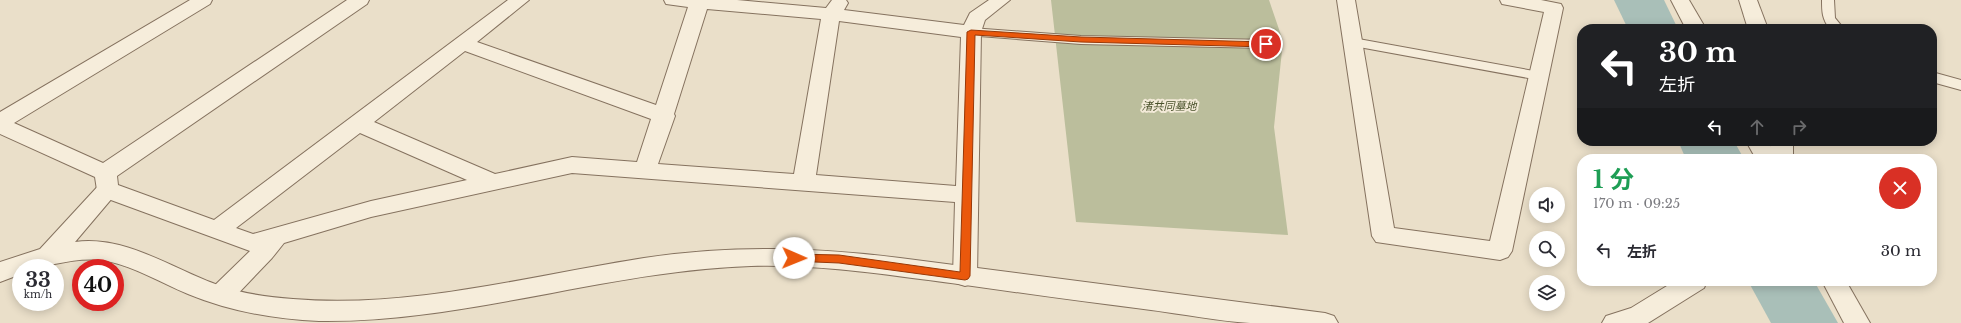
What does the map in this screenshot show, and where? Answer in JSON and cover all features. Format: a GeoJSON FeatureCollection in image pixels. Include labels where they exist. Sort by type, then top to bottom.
{"type":"FeatureCollection","features":[{"type":"Feature","properties":{"kind":"street"},"geometry":{"type":"LineString","coordinates":[[0,124],[203,0]]}},
{"type":"Feature","properties":{"kind":"street"},"geometry":{"type":"LineString","coordinates":[[48,256],[107,182],[360,0]]}},
{"type":"Feature","properties":{"kind":"street"},"geometry":{"type":"LineString","coordinates":[[217,230],[359,124],[520,0]]}},
{"type":"Feature","properties":{"kind":"street"},"geometry":{"type":"LineString","coordinates":[[673,0],[700,3],[836,7],[971,32]]}},
{"type":"Feature","properties":{"kind":"street"},"geometry":{"type":"LineString","coordinates":[[965,276],[971,32],[977,17],[1001,0]]}},
{"type":"Feature","properties":{"kind":"street"},"geometry":{"type":"LineString","coordinates":[[1346,0],[1384,236],[1500,251],[1554,8],[1509,0]]}},
{"type":"Feature","properties":{"kind":"street"},"geometry":{"type":"LineString","coordinates":[[1680,0],[1693,24]]}},
{"type":"Feature","properties":{"kind":"street"},"geometry":{"type":"LineString","coordinates":[[1748,0],[1756,24]]}},
{"type":"Feature","properties":{"kind":"street"},"geometry":{"type":"LineString","coordinates":[[645,170],[700,3]]}},
{"type":"Feature","properties":{"kind":"street"},"geometry":{"type":"LineString","coordinates":[[804,183],[836,7]]}},
{"type":"Feature","properties":{"kind":"street"},"geometry":{"type":"LineString","coordinates":[[464,44],[664,116]]}},
{"type":"Feature","properties":{"kind":"street"},"geometry":{"type":"LineString","coordinates":[[0,124],[107,182],[217,230],[252,243],[371,209],[572,165],[967,195]]}},
{"type":"Feature","properties":{"kind":"street"},"geometry":{"type":"LineString","coordinates":[[359,124],[495,182]]}},
{"type":"Feature","properties":{"kind":"street"},"geometry":{"type":"LineString","coordinates":[[221,296],[264,252],[274,237]]}},
{"type":"Feature","properties":{"kind":"street"},"geometry":{"type":"LineString","coordinates":[[0,273],[12,267],[48,256],[91,250],[130,258],[213,294],[265,306],[330,311],[405,307],[480,298],[601,273],[677,262],[750,257],[839,259],[1325,323]]}},
{"type":"Feature","properties":{"kind":"street"},"geometry":{"type":"LineString","coordinates":[[1615,323],[1639,316],[1687,286]]}},
{"type":"Feature","properties":{"kind":"street"},"geometry":{"type":"LineString","coordinates":[[1837,286],[1857,323]]}},
{"type":"Feature","properties":{"kind":"lane"},"geometry":{"type":"LineString","coordinates":[[1828,0],[1829,19],[1833,24]]}},
{"type":"Feature","properties":{"kind":"lane"},"geometry":{"type":"LineString","coordinates":[[971,32],[1081,40],[1266,44]]}},
{"type":"Feature","properties":{"kind":"lane"},"geometry":{"type":"LineString","coordinates":[[1353,42],[1539,76]]}},
{"type":"Feature","properties":{"kind":"lane"},"geometry":{"type":"LineString","coordinates":[[1937,78],[1961,85]]}},
{"type":"Feature","properties":{"kind":"green space","name":"渚共同墓地"},"geometry":{"type":"Polygon","coordinates":[[[1051,0],[1269,0],[1283,41],[1274,127],[1288,235],[1076,222],[1051,0]]]}},
{"type":"Feature","properties":{"kind":"waterway"},"geometry":{"type":"LineString","coordinates":[[1639,0],[1651,24]]}},
{"type":"Feature","properties":{"kind":"waterway"},"geometry":{"type":"LineString","coordinates":[[1708,146],[1712,154]]}},
{"type":"Feature","properties":{"kind":"waterway"},"geometry":{"type":"LineString","coordinates":[[1783,286],[1805,323]]}},
{"type":"Feature","properties":{"kind":"route"},"geometry":{"type":"LineString","coordinates":[[794,258],[839,259],[965,276],[971,32],[1081,40],[1266,44]]}}]}
